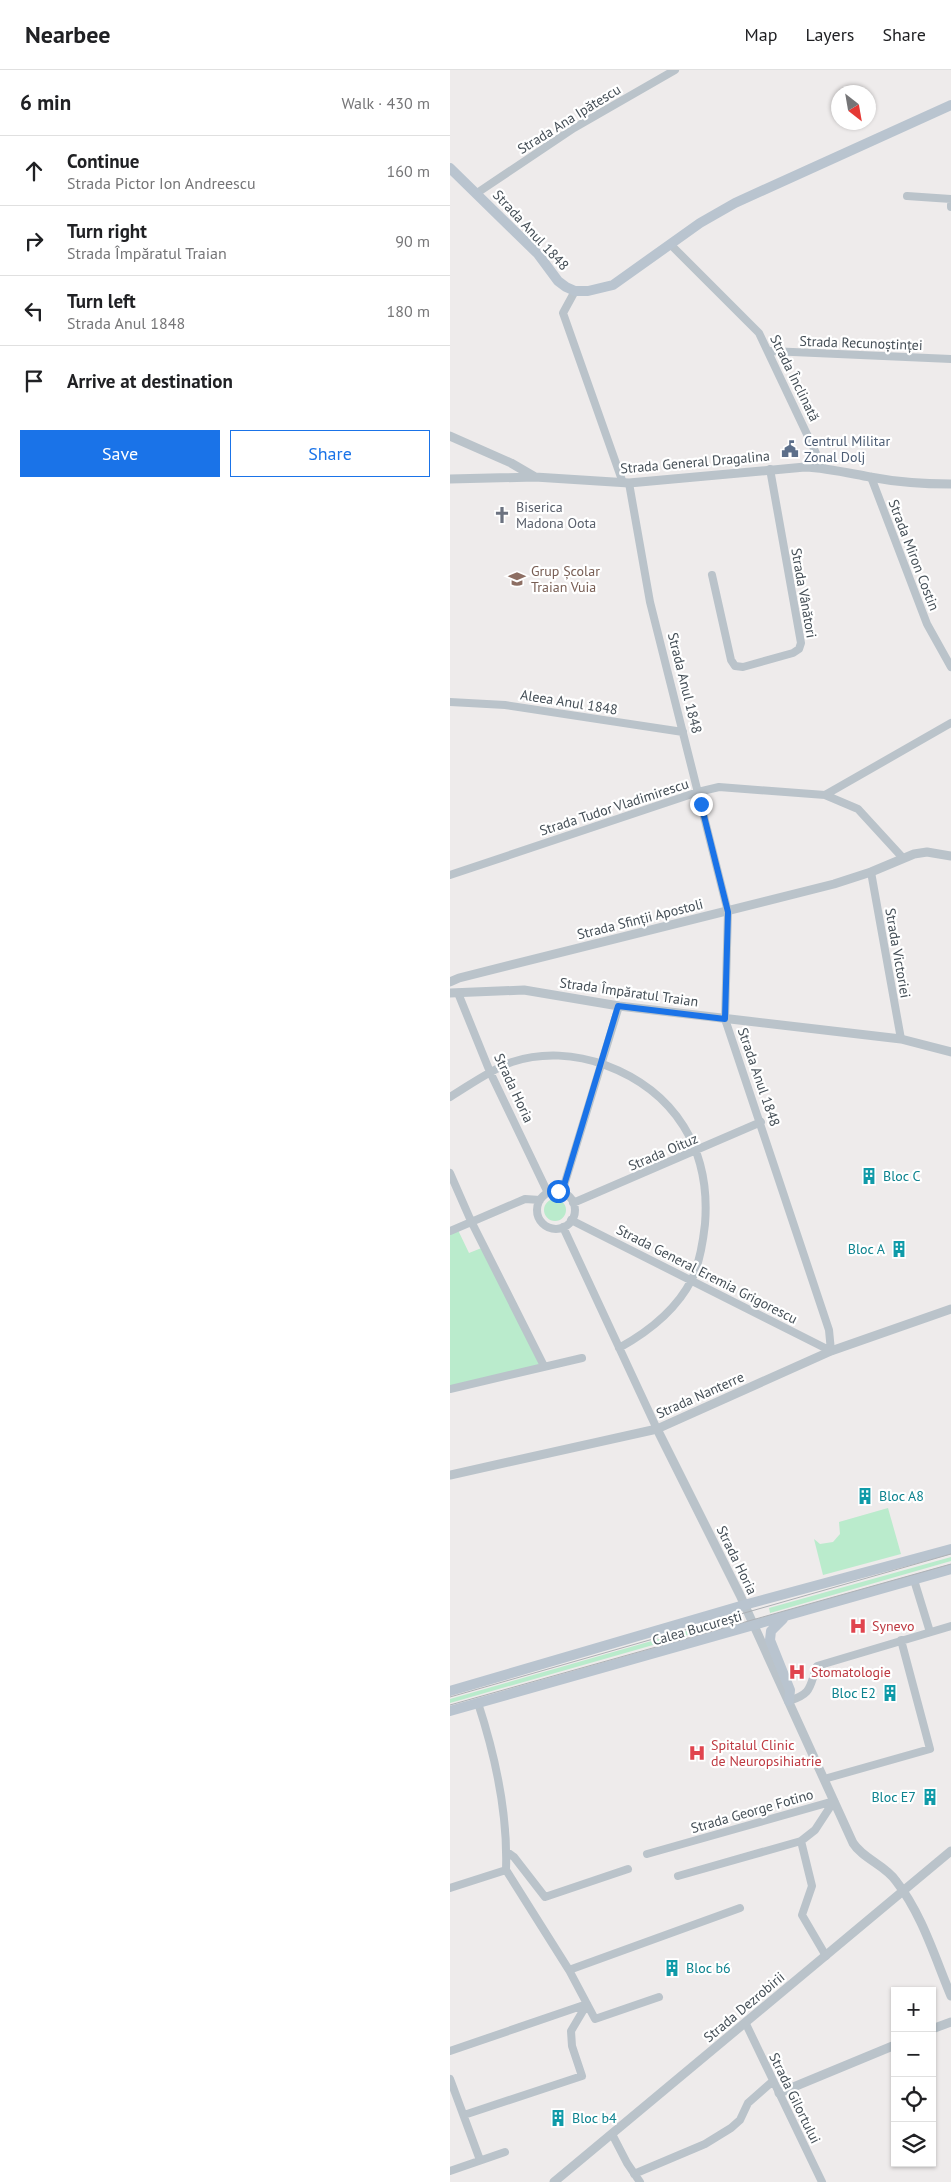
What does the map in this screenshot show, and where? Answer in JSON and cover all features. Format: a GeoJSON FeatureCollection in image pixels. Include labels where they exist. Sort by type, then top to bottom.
{"type":"FeatureCollection","features":[{"type":"Feature","properties":{"kind":"main road"},"geometry":{"type":"LineString","coordinates":[[575,291],[599,290],[613,286],[700,223],[735,203],[946,111],[951,105]]}},
{"type":"Feature","properties":{"kind":"main road","name":"Strada Anul 1848"},"geometry":{"type":"LineString","coordinates":[[450,168],[538,254],[558,281],[575,291]]}},
{"type":"Feature","properties":{"kind":"main road","name":"Calea București"},"geometry":{"type":"LineString","coordinates":[[450,1691],[744,1605],[951,1549]]}},
{"type":"Feature","properties":{"kind":"main road","name":"Calea București"},"geometry":{"type":"LineString","coordinates":[[450,1711],[951,1570]]}},
{"type":"Feature","properties":{"kind":"main road"},"geometry":{"type":"LineString","coordinates":[[786,1617],[771,1632],[770,1640],[790,1690],[789,1701]]}},
{"type":"Feature","properties":{"kind":"street","name":"Strada Ana Ipătescu"},"geometry":{"type":"LineString","coordinates":[[477,193],[574,128],[675,70]]}},
{"type":"Feature","properties":{"kind":"street"},"geometry":{"type":"LineString","coordinates":[[907,196],[951,198]]}},
{"type":"Feature","properties":{"kind":"street","name":"Strada Înclinată"},"geometry":{"type":"LineString","coordinates":[[670,244],[759,333],[770,351],[823,468]]}},
{"type":"Feature","properties":{"kind":"street","name":"Strada Anul 1848"},"geometry":{"type":"LineString","coordinates":[[575,291],[562,313],[626,483],[650,602],[728,912],[725,1019],[829,1330],[831,1351]]}},
{"type":"Feature","properties":{"kind":"street","name":"Strada Recunoștinței"},"geometry":{"type":"LineString","coordinates":[[770,351],[951,359]]}},
{"type":"Feature","properties":{"kind":"street","name":"Strada General Dragalina"},"geometry":{"type":"LineString","coordinates":[[450,436],[512,463],[535,477],[626,483],[770,469],[823,468],[871,477],[931,484],[951,484]]}},
{"type":"Feature","properties":{"kind":"street","name":"Strada Vânători"},"geometry":{"type":"LineString","coordinates":[[712,575],[731,660],[735,666],[743,667],[799,650],[801,643],[770,469]]}},
{"type":"Feature","properties":{"kind":"street"},"geometry":{"type":"LineString","coordinates":[[450,479],[535,477]]}},
{"type":"Feature","properties":{"kind":"street","name":"Strada Miron Costin"},"geometry":{"type":"LineString","coordinates":[[871,477],[927,624],[951,667]]}},
{"type":"Feature","properties":{"kind":"street","name":"Aleea Anul 1848"},"geometry":{"type":"LineString","coordinates":[[450,702],[505,705],[683,732]]}},
{"type":"Feature","properties":{"kind":"street"},"geometry":{"type":"LineString","coordinates":[[825,795],[951,723]]}},
{"type":"Feature","properties":{"kind":"street","name":"Strada Tudor Vladimirescu"},"geometry":{"type":"LineString","coordinates":[[450,875],[698,792],[719,787],[825,795]]}},
{"type":"Feature","properties":{"kind":"street"},"geometry":{"type":"LineString","coordinates":[[825,795],[858,809],[902,857]]}},
{"type":"Feature","properties":{"kind":"street","name":"Strada Sfinții Apostoli"},"geometry":{"type":"LineString","coordinates":[[450,982],[459,978],[728,912],[871,872],[902,857],[927,852],[951,856]]}},
{"type":"Feature","properties":{"kind":"street","name":"Strada Victoriei"},"geometry":{"type":"LineString","coordinates":[[871,872],[901,1039]]}},
{"type":"Feature","properties":{"kind":"street","name":"Strada Împăratul Traian"},"geometry":{"type":"LineString","coordinates":[[454,993],[524,990],[618,1006],[901,1039],[951,1052]]}},
{"type":"Feature","properties":{"kind":"street","name":"Strada Horia"},"geometry":{"type":"LineString","coordinates":[[454,993],[548,1193]]}},
{"type":"Feature","properties":{"kind":"street"},"geometry":{"type":"LineString","coordinates":[[562,1192],[618,1006]]}},
{"type":"Feature","properties":{"kind":"street"},"geometry":{"type":"LineString","coordinates":[[450,1097],[490,1072],[513,1062],[546,1055],[571,1056],[601,1063],[636,1079],[665,1101],[682,1122],[696,1152],[703,1174],[705,1217],[702,1247],[692,1280],[681,1296],[653,1325],[619,1348]]}},
{"type":"Feature","properties":{"kind":"street","name":"Strada Oituz"},"geometry":{"type":"LineString","coordinates":[[573,1202],[696,1152],[761,1122]]}},
{"type":"Feature","properties":{"kind":"street"},"geometry":{"type":"LineString","coordinates":[[450,1173],[471,1221],[544,1366]]}},
{"type":"Feature","properties":{"kind":"street"},"geometry":{"type":"LineString","coordinates":[[562,1192],[573,1202],[575,1209],[571,1220],[563,1227],[552,1228],[542,1222],[537,1211],[540,1200],[548,1193],[562,1192]]}},
{"type":"Feature","properties":{"kind":"street"},"geometry":{"type":"LineString","coordinates":[[450,1231],[525,1199],[540,1200]]}},
{"type":"Feature","properties":{"kind":"street","name":"Strada General Eremia Grigorescu"},"geometry":{"type":"LineString","coordinates":[[571,1220],[831,1351]]}},
{"type":"Feature","properties":{"kind":"street","name":"Strada Horia"},"geometry":{"type":"LineString","coordinates":[[563,1227],[657,1429],[744,1605],[856,1848],[884,1867],[903,1890],[921,1924],[951,1996]]}},
{"type":"Feature","properties":{"kind":"street","name":"Strada Nanterre"},"geometry":{"type":"LineString","coordinates":[[450,1475],[657,1429],[831,1351],[951,1309]]}},
{"type":"Feature","properties":{"kind":"street"},"geometry":{"type":"LineString","coordinates":[[450,1389],[582,1358]]}},
{"type":"Feature","properties":{"kind":"street"},"geometry":{"type":"LineString","coordinates":[[914,1580],[930,1632]]}},
{"type":"Feature","properties":{"kind":"street"},"geometry":{"type":"LineString","coordinates":[[789,1701],[803,1697],[809,1691],[817,1666],[951,1626]]}},
{"type":"Feature","properties":{"kind":"street"},"geometry":{"type":"LineString","coordinates":[[824,1779],[930,1749],[901,1640]]}},
{"type":"Feature","properties":{"kind":"street"},"geometry":{"type":"LineString","coordinates":[[478,1703],[494,1754],[506,1829],[506,1870],[569,1970],[595,2019],[659,1997]]}},
{"type":"Feature","properties":{"kind":"street","name":"Strada George Fotino"},"geometry":{"type":"LineString","coordinates":[[678,1876],[801,1841],[815,1830],[834,1801]]}},
{"type":"Feature","properties":{"kind":"street","name":"Strada George Fotino"},"geometry":{"type":"LineString","coordinates":[[647,1854],[834,1801]]}},
{"type":"Feature","properties":{"kind":"street"},"geometry":{"type":"LineString","coordinates":[[801,1841],[812,1886],[802,1915],[826,1956]]}},
{"type":"Feature","properties":{"kind":"street","name":"Strada Dezrobirii"},"geometry":{"type":"LineString","coordinates":[[554,2182],[746,2024],[951,1851]]}},
{"type":"Feature","properties":{"kind":"street"},"geometry":{"type":"LineString","coordinates":[[507,1852],[514,1857],[545,1898],[628,1869]]}},
{"type":"Feature","properties":{"kind":"street"},"geometry":{"type":"LineString","coordinates":[[450,1888],[506,1870]]}},
{"type":"Feature","properties":{"kind":"street"},"geometry":{"type":"LineString","coordinates":[[569,1970],[740,1908]]}},
{"type":"Feature","properties":{"kind":"street"},"geometry":{"type":"LineString","coordinates":[[450,2051],[586,2004]]}},
{"type":"Feature","properties":{"kind":"street"},"geometry":{"type":"LineString","coordinates":[[464,2115],[582,2076],[572,2046],[571,2031],[586,2004]]}},
{"type":"Feature","properties":{"kind":"street"},"geometry":{"type":"LineString","coordinates":[[936,2028],[951,2022]]}},
{"type":"Feature","properties":{"kind":"street","name":"Strada Gilortului"},"geometry":{"type":"LineString","coordinates":[[746,2024],[822,2182]]}},
{"type":"Feature","properties":{"kind":"street"},"geometry":{"type":"LineString","coordinates":[[779,2093],[891,2047]]}},
{"type":"Feature","properties":{"kind":"street"},"geometry":{"type":"LineString","coordinates":[[450,2079],[480,2160]]}},
{"type":"Feature","properties":{"kind":"street"},"geometry":{"type":"LineString","coordinates":[[634,2174],[705,2144],[725,2132],[740,2120],[748,2102],[773,2081]]}},
{"type":"Feature","properties":{"kind":"street"},"geometry":{"type":"LineString","coordinates":[[612,2134],[640,2182]]}},
{"type":"Feature","properties":{"kind":"street"},"geometry":{"type":"LineString","coordinates":[[450,2171],[505,2152]]}},
{"type":"Feature","properties":{"kind":"green space"},"geometry":{"type":"Polygon","coordinates":[[[555,1199],[563,1202],[566,1210],[563,1218],[555,1221],[547,1218],[544,1210],[547,1202],[555,1199]]]}},
{"type":"Feature","properties":{"kind":"green space"},"geometry":{"type":"Polygon","coordinates":[[[457,1228],[469,1253],[484,1247],[544,1366],[450,1389],[450,1231],[457,1228]]]}},
{"type":"Feature","properties":{"kind":"green space"},"geometry":{"type":"Polygon","coordinates":[[[888,1508],[901,1554],[823,1575],[814,1539],[820,1544],[833,1542],[840,1534],[839,1522],[888,1508]]]}},
{"type":"Feature","properties":{"kind":"green space"},"geometry":{"type":"Polygon","coordinates":[[[951,1557],[951,1561],[770,1613],[769,1608],[951,1557]]]}},
{"type":"Feature","properties":{"kind":"green space"},"geometry":{"type":"Polygon","coordinates":[[[721,1621],[723,1625],[450,1703],[450,1699],[721,1621]]]}},
{"type":"Feature","properties":{"kind":"tram line"},"geometry":{"type":"LineString","coordinates":[[450,1697],[951,1554]]}},
{"type":"Feature","properties":{"kind":"tram line"},"geometry":{"type":"LineString","coordinates":[[450,1705],[951,1564]]}},
{"type":"Feature","properties":{"kind":"place","name":"Centrul Militar Zonal Dolj"},"geometry":{"type":"Point","coordinates":[790,449]}},
{"type":"Feature","properties":{"kind":"place","name":"Biserica Madona Oota"},"geometry":{"type":"Point","coordinates":[502,515]}},
{"type":"Feature","properties":{"kind":"place","name":"Grup Școlar Traian Vuia"},"geometry":{"type":"Point","coordinates":[517,579]}},
{"type":"Feature","properties":{"kind":"place","name":"Bloc C"},"geometry":{"type":"Point","coordinates":[869,1176]}},
{"type":"Feature","properties":{"kind":"place","name":"Bloc A"},"geometry":{"type":"Point","coordinates":[899,1249]}},
{"type":"Feature","properties":{"kind":"place","name":"Bloc A8"},"geometry":{"type":"Point","coordinates":[865,1496]}},
{"type":"Feature","properties":{"kind":"place","name":"Synevo"},"geometry":{"type":"Point","coordinates":[858,1626]}},
{"type":"Feature","properties":{"kind":"place","name":"Stomatologie"},"geometry":{"type":"Point","coordinates":[797,1672]}},
{"type":"Feature","properties":{"kind":"place","name":"Bloc E2"},"geometry":{"type":"Point","coordinates":[890,1693]}},
{"type":"Feature","properties":{"kind":"place","name":"Spitalul Clinic de Neuropsihiatrie"},"geometry":{"type":"Point","coordinates":[697,1753]}},
{"type":"Feature","properties":{"kind":"place","name":"Bloc E7"},"geometry":{"type":"Point","coordinates":[930,1797]}},
{"type":"Feature","properties":{"kind":"place","name":"Bloc b6"},"geometry":{"type":"Point","coordinates":[672,1968]}},
{"type":"Feature","properties":{"kind":"place","name":"Bloc b4"},"geometry":{"type":"Point","coordinates":[558,2118]}},
{"type":"Feature","properties":{"kind":"route"},"geometry":{"type":"LineString","coordinates":[[558,1191],[562,1192],[618,1006],[725,1019],[728,912],[701,804]]}}]}
